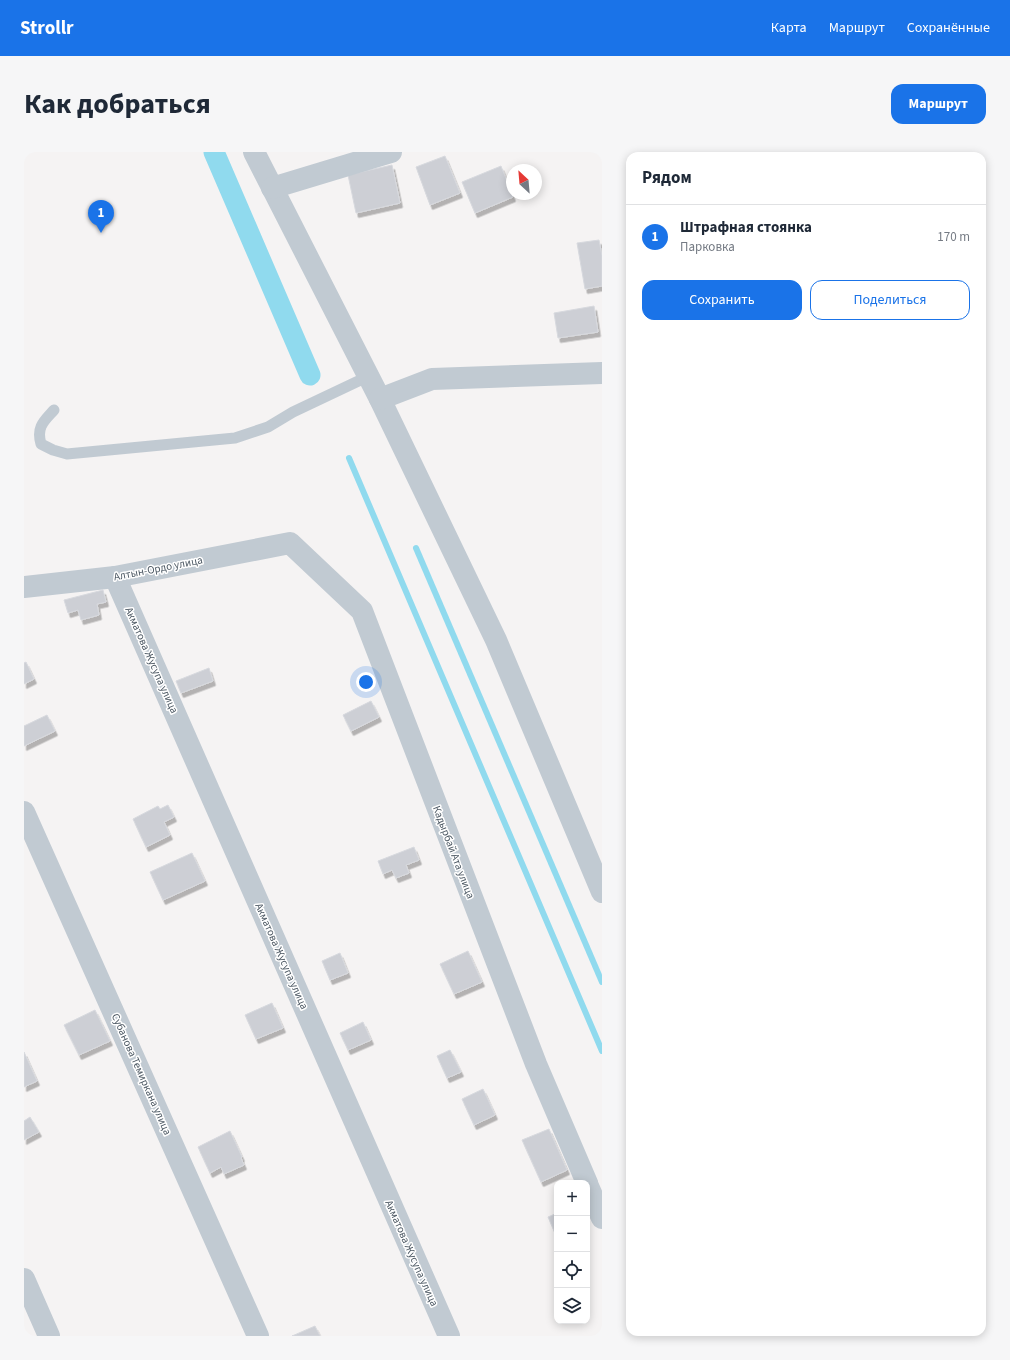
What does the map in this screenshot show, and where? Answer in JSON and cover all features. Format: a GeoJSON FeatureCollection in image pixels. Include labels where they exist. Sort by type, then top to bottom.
{"type":"FeatureCollection","features":[{"type":"Feature","properties":{"kind":"street"},"geometry":{"type":"LineString","coordinates":[[254,152],[369,376],[496,640],[602,892]]}},
{"type":"Feature","properties":{"kind":"street"},"geometry":{"type":"LineString","coordinates":[[272,188],[391,152]]}},
{"type":"Feature","properties":{"kind":"street"},"geometry":{"type":"LineString","coordinates":[[380,399],[432,379],[602,373]]}},
{"type":"Feature","properties":{"kind":"street","name":"Алтын-Ордо улица"},"geometry":{"type":"LineString","coordinates":[[24,587],[115,577],[290,543]]}},
{"type":"Feature","properties":{"kind":"street","name":"Кадырбай Ата улица"},"geometry":{"type":"LineString","coordinates":[[290,543],[362,611],[536,1064],[586,1180]]}},
{"type":"Feature","properties":{"kind":"street","name":"Акматова Жусупа улица"},"geometry":{"type":"LineString","coordinates":[[115,577],[449,1336]]}},
{"type":"Feature","properties":{"kind":"street","name":"Субанова Темиркана улица"},"geometry":{"type":"LineString","coordinates":[[24,812],[258,1336]]}},
{"type":"Feature","properties":{"kind":"street","name":"Кадырбай Ата улица"},"geometry":{"type":"LineString","coordinates":[[590,1190],[602,1218]]}},
{"type":"Feature","properties":{"kind":"street"},"geometry":{"type":"LineString","coordinates":[[24,1279],[49,1336]]}},
{"type":"Feature","properties":{"kind":"lane"},"geometry":{"type":"LineString","coordinates":[[54,410],[42,424],[39,431],[41,444],[53,450],[68,454],[235,438],[268,427],[293,412],[369,376]]}},
{"type":"Feature","properties":{"kind":"building"},"geometry":{"type":"Polygon","coordinates":[[[445,156],[460,193],[430,205],[416,167],[445,156]]]}},
{"type":"Feature","properties":{"kind":"building"},"geometry":{"type":"Polygon","coordinates":[[[392,165],[400,203],[356,213],[348,175],[392,165]]]}},
{"type":"Feature","properties":{"kind":"building"},"geometry":{"type":"Polygon","coordinates":[[[501,166],[506,179],[506,200],[475,213],[462,182],[501,166]]]}},
{"type":"Feature","properties":{"kind":"building"},"geometry":{"type":"Polygon","coordinates":[[[599,240],[602,256],[602,286],[585,289],[577,243],[599,240]]]}},
{"type":"Feature","properties":{"kind":"building"},"geometry":{"type":"Polygon","coordinates":[[[594,306],[598,332],[558,338],[554,313],[594,306]]]}},
{"type":"Feature","properties":{"kind":"building"},"geometry":{"type":"Polygon","coordinates":[[[103,590],[106,602],[97,604],[99,615],[81,620],[78,610],[68,613],[64,600],[103,590]]]}},
{"type":"Feature","properties":{"kind":"building"},"geometry":{"type":"Polygon","coordinates":[[[26,662],[34,679],[24,684],[24,663],[26,662]]]}},
{"type":"Feature","properties":{"kind":"building"},"geometry":{"type":"Polygon","coordinates":[[[209,668],[213,681],[181,693],[176,681],[209,668]]]}},
{"type":"Feature","properties":{"kind":"building"},"geometry":{"type":"Polygon","coordinates":[[[371,701],[379,717],[351,731],[343,715],[371,701]]]}},
{"type":"Feature","properties":{"kind":"building"},"geometry":{"type":"Polygon","coordinates":[[[47,715],[55,731],[24,746],[24,726],[47,715]]]}},
{"type":"Feature","properties":{"kind":"building"},"geometry":{"type":"Polygon","coordinates":[[[168,805],[174,817],[164,822],[170,835],[146,847],[133,819],[158,806],[160,809],[168,805]]]}},
{"type":"Feature","properties":{"kind":"building"},"geometry":{"type":"Polygon","coordinates":[[[414,847],[419,860],[406,865],[409,873],[396,878],[392,870],[383,874],[378,861],[414,847]]]}},
{"type":"Feature","properties":{"kind":"building"},"geometry":{"type":"Polygon","coordinates":[[[192,853],[205,881],[163,900],[150,872],[192,853]]]}},
{"type":"Feature","properties":{"kind":"building"},"geometry":{"type":"Polygon","coordinates":[[[468,951],[482,982],[454,994],[440,964],[468,951]]]}},
{"type":"Feature","properties":{"kind":"building"},"geometry":{"type":"Polygon","coordinates":[[[340,953],[348,973],[330,980],[322,961],[340,953]]]}},
{"type":"Feature","properties":{"kind":"building"},"geometry":{"type":"Polygon","coordinates":[[[272,1003],[283,1028],[256,1039],[245,1015],[272,1003]]]}},
{"type":"Feature","properties":{"kind":"building"},"geometry":{"type":"Polygon","coordinates":[[[95,1010],[110,1041],[79,1055],[64,1025],[95,1010]]]}},
{"type":"Feature","properties":{"kind":"building"},"geometry":{"type":"Polygon","coordinates":[[[363,1022],[371,1040],[348,1050],[340,1033],[363,1022]]]}},
{"type":"Feature","properties":{"kind":"building"},"geometry":{"type":"Polygon","coordinates":[[[450,1050],[461,1072],[447,1078],[437,1056],[450,1050]]]}},
{"type":"Feature","properties":{"kind":"building"},"geometry":{"type":"Polygon","coordinates":[[[24,1052],[37,1081],[24,1087],[24,1052]]]}},
{"type":"Feature","properties":{"kind":"building"},"geometry":{"type":"Polygon","coordinates":[[[483,1089],[495,1115],[474,1125],[462,1099],[483,1089]]]}},
{"type":"Feature","properties":{"kind":"building"},"geometry":{"type":"Polygon","coordinates":[[[30,1117],[39,1132],[24,1140],[24,1121],[30,1117]]]}},
{"type":"Feature","properties":{"kind":"building"},"geometry":{"type":"Polygon","coordinates":[[[549,1129],[567,1170],[541,1182],[522,1140],[549,1129]]]}},
{"type":"Feature","properties":{"kind":"building"},"geometry":{"type":"Polygon","coordinates":[[[230,1131],[244,1165],[224,1174],[221,1167],[210,1173],[198,1147],[230,1131]]]}},
{"type":"Feature","properties":{"kind":"building"},"geometry":{"type":"Polygon","coordinates":[[[554,1214],[554,1231],[548,1217],[554,1214]]]}},
{"type":"Feature","properties":{"kind":"building"},"geometry":{"type":"Polygon","coordinates":[[[315,1326],[320,1336],[292,1336],[315,1326]]]}},
{"type":"Feature","properties":{"kind":"waterway"},"geometry":{"type":"LineString","coordinates":[[214,152],[310,375]]}},
{"type":"Feature","properties":{"kind":"waterway"},"geometry":{"type":"LineString","coordinates":[[349,458],[602,1051]]}},
{"type":"Feature","properties":{"kind":"waterway"},"geometry":{"type":"LineString","coordinates":[[416,548],[602,982]]}},
{"type":"Feature","properties":{"kind":"place","name":"Штрафная стоянка"},"geometry":{"type":"Point","coordinates":[101,233]}}]}
